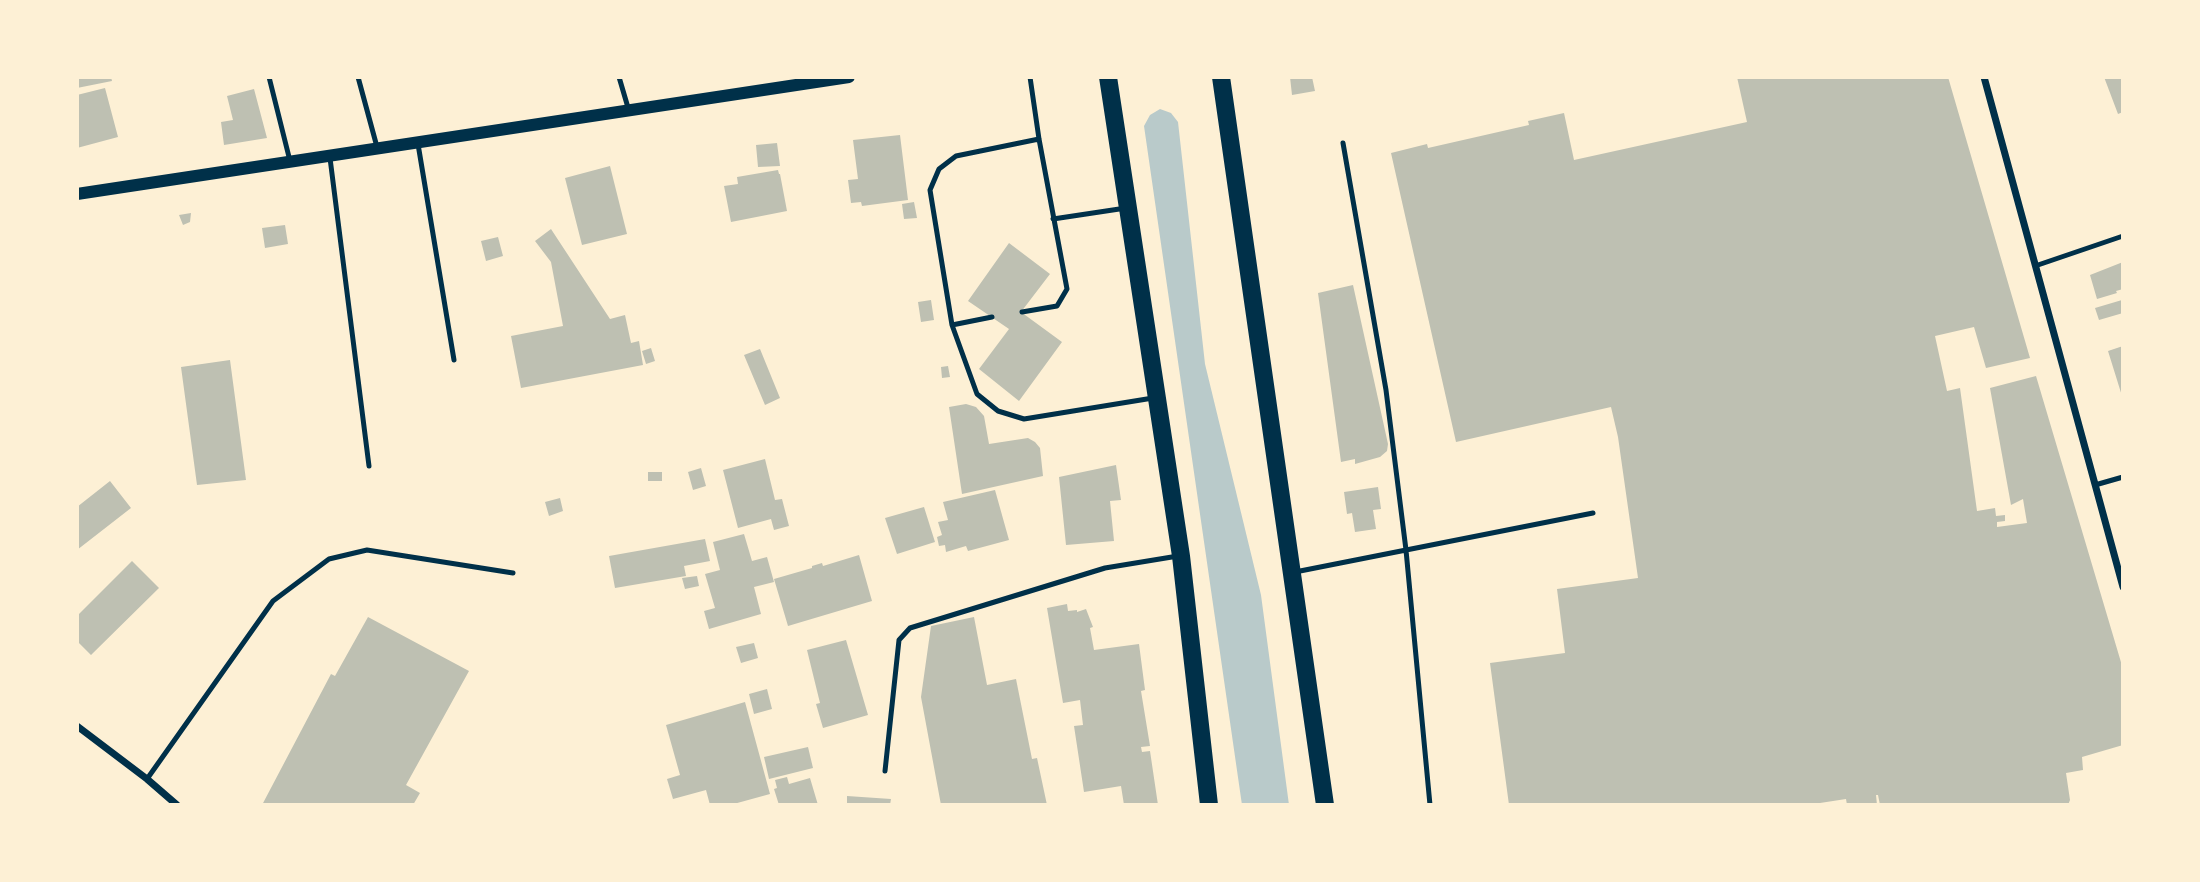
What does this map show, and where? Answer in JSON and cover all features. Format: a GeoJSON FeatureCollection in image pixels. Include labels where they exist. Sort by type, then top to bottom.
{"type":"FeatureCollection","features":[{"type":"Feature","properties":{"kind":"main road"},"geometry":{"type":"LineString","coordinates":[[1108,77],[1181,555],[1209,805]]}},
{"type":"Feature","properties":{"kind":"main road"},"geometry":{"type":"LineString","coordinates":[[1221,77],[1325,805]]}},
{"type":"Feature","properties":{"kind":"street"},"geometry":{"type":"LineString","coordinates":[[77,194],[849,77]]}},
{"type":"Feature","properties":{"kind":"street"},"geometry":{"type":"LineString","coordinates":[[1984,77],[2123,587]]}},
{"type":"Feature","properties":{"kind":"street"},"geometry":{"type":"LineString","coordinates":[[77,726],[177,805]]}},
{"type":"Feature","properties":{"kind":"lane"},"geometry":{"type":"LineString","coordinates":[[269,77],[290,161]]}},
{"type":"Feature","properties":{"kind":"lane"},"geometry":{"type":"LineString","coordinates":[[358,77],[377,147]]}},
{"type":"Feature","properties":{"kind":"lane"},"geometry":{"type":"LineString","coordinates":[[619,77],[629,111]]}},
{"type":"Feature","properties":{"kind":"lane"},"geometry":{"type":"LineString","coordinates":[[1022,312],[1057,306],[1067,289],[1030,77]]}},
{"type":"Feature","properties":{"kind":"lane"},"geometry":{"type":"LineString","coordinates":[[1039,139],[956,156],[939,169],[930,191],[952,324],[977,394],[998,411],[1024,419],[1157,397]]}},
{"type":"Feature","properties":{"kind":"lane"},"geometry":{"type":"LineString","coordinates":[[418,141],[454,360]]}},
{"type":"Feature","properties":{"kind":"lane"},"geometry":{"type":"LineString","coordinates":[[1343,143],[1386,390],[1406,550],[1430,805]]}},
{"type":"Feature","properties":{"kind":"lane"},"geometry":{"type":"LineString","coordinates":[[330,155],[369,466]]}},
{"type":"Feature","properties":{"kind":"lane"},"geometry":{"type":"LineString","coordinates":[[1053,219],[1128,208]]}},
{"type":"Feature","properties":{"kind":"lane"},"geometry":{"type":"LineString","coordinates":[[2035,266],[2123,236]]}},
{"type":"Feature","properties":{"kind":"lane"},"geometry":{"type":"LineString","coordinates":[[952,324],[992,317]]}},
{"type":"Feature","properties":{"kind":"lane"},"geometry":{"type":"LineString","coordinates":[[2095,485],[2123,477]]}},
{"type":"Feature","properties":{"kind":"lane"},"geometry":{"type":"LineString","coordinates":[[1292,572],[1593,513]]}},
{"type":"Feature","properties":{"kind":"lane"},"geometry":{"type":"LineString","coordinates":[[147,779],[273,601],[329,559],[367,550],[513,573]]}},
{"type":"Feature","properties":{"kind":"lane"},"geometry":{"type":"LineString","coordinates":[[885,771],[899,640],[910,628],[1105,568],[1181,555]]}},
{"type":"Feature","properties":{"kind":"shaded area"},"geometry":{"type":"Polygon","coordinates":[[[1160,109],[1171,113],[1178,122],[1205,364],[1261,595],[1289,805],[1242,805],[1144,126],[1150,115],[1160,109]]]}},
{"type":"Feature","properties":{"kind":"building"},"geometry":{"type":"Polygon","coordinates":[[[77,77],[111,77],[112,81],[77,88],[77,77]]]}},
{"type":"Feature","properties":{"kind":"building"},"geometry":{"type":"Polygon","coordinates":[[[1290,77],[1312,77],[1315,91],[1292,95],[1290,77]]]}},
{"type":"Feature","properties":{"kind":"building"},"geometry":{"type":"Polygon","coordinates":[[[1737,77],[1948,77],[2030,358],[1986,368],[1974,327],[1935,336],[1947,391],[1960,388],[1977,511],[1995,508],[1996,516],[2005,515],[2005,521],[1997,522],[1997,527],[2027,523],[2023,499],[2011,505],[1990,388],[2036,376],[2123,669],[2123,745],[2082,757],[2083,770],[2066,773],[2070,800],[2068,805],[1880,805],[1876,795],[1877,805],[1847,805],[1846,799],[1807,805],[1509,805],[1490,663],[1565,653],[1557,589],[1638,578],[1618,437],[1611,407],[1456,442],[1391,153],[1427,144],[1428,148],[1529,125],[1528,121],[1564,113],[1574,160],[1747,122],[1737,77]]]}},
{"type":"Feature","properties":{"kind":"building"},"geometry":{"type":"Polygon","coordinates":[[[2104,77],[2123,77],[2123,112],[2118,114],[2104,77]]]}},
{"type":"Feature","properties":{"kind":"building"},"geometry":{"type":"Polygon","coordinates":[[[105,88],[118,137],[77,148],[77,95],[105,88]]]}},
{"type":"Feature","properties":{"kind":"building"},"geometry":{"type":"Polygon","coordinates":[[[254,89],[267,138],[224,145],[221,122],[233,120],[227,96],[254,89]]]}},
{"type":"Feature","properties":{"kind":"building"},"geometry":{"type":"Polygon","coordinates":[[[900,135],[908,200],[862,206],[861,202],[851,203],[848,180],[858,179],[853,140],[900,135]]]}},
{"type":"Feature","properties":{"kind":"building"},"geometry":{"type":"Polygon","coordinates":[[[777,143],[780,166],[758,167],[756,145],[777,143]]]}},
{"type":"Feature","properties":{"kind":"building"},"geometry":{"type":"Polygon","coordinates":[[[610,166],[627,234],[582,245],[565,178],[610,166]]]}},
{"type":"Feature","properties":{"kind":"building"},"geometry":{"type":"Polygon","coordinates":[[[778,170],[787,211],[731,222],[724,186],[738,184],[737,177],[778,170]]]}},
{"type":"Feature","properties":{"kind":"building"},"geometry":{"type":"Polygon","coordinates":[[[914,202],[917,218],[904,219],[902,204],[914,202]]]}},
{"type":"Feature","properties":{"kind":"building"},"geometry":{"type":"Polygon","coordinates":[[[191,213],[190,222],[183,225],[179,215],[191,213]]]}},
{"type":"Feature","properties":{"kind":"building"},"geometry":{"type":"Polygon","coordinates":[[[285,225],[288,244],[265,248],[262,228],[285,225]]]}},
{"type":"Feature","properties":{"kind":"building"},"geometry":{"type":"Polygon","coordinates":[[[551,229],[610,319],[625,315],[631,343],[639,341],[643,365],[521,388],[511,336],[563,326],[551,262],[535,241],[551,229]]]}},
{"type":"Feature","properties":{"kind":"building"},"geometry":{"type":"Polygon","coordinates":[[[498,237],[503,256],[486,261],[481,241],[498,237]]]}},
{"type":"Feature","properties":{"kind":"building"},"geometry":{"type":"Polygon","coordinates":[[[1009,243],[1050,274],[1021,312],[1062,342],[1019,401],[979,369],[1009,329],[968,301],[1009,243]]]}},
{"type":"Feature","properties":{"kind":"building"},"geometry":{"type":"Polygon","coordinates":[[[2123,262],[2123,289],[2097,299],[2090,275],[2123,262]]]}},
{"type":"Feature","properties":{"kind":"building"},"geometry":{"type":"Polygon","coordinates":[[[1353,285],[1388,444],[1387,451],[1380,457],[1355,464],[1355,459],[1341,462],[1318,293],[1353,285]]]}},
{"type":"Feature","properties":{"kind":"building"},"geometry":{"type":"Polygon","coordinates":[[[931,300],[934,320],[921,322],[918,302],[931,300]]]}},
{"type":"Feature","properties":{"kind":"building"},"geometry":{"type":"Polygon","coordinates":[[[2122,300],[2123,313],[2099,320],[2095,308],[2122,300]]]}},
{"type":"Feature","properties":{"kind":"building"},"geometry":{"type":"Polygon","coordinates":[[[2123,346],[2123,396],[2122,396],[2108,351],[2123,346]]]}},
{"type":"Feature","properties":{"kind":"building"},"geometry":{"type":"Polygon","coordinates":[[[651,348],[655,361],[646,364],[642,351],[651,348]]]}},
{"type":"Feature","properties":{"kind":"building"},"geometry":{"type":"Polygon","coordinates":[[[760,349],[780,398],[765,405],[744,355],[760,349]]]}},
{"type":"Feature","properties":{"kind":"building"},"geometry":{"type":"Polygon","coordinates":[[[230,360],[246,480],[197,485],[181,367],[230,360]]]}},
{"type":"Feature","properties":{"kind":"building"},"geometry":{"type":"Polygon","coordinates":[[[948,366],[950,377],[942,378],[941,367],[948,366]]]}},
{"type":"Feature","properties":{"kind":"building"},"geometry":{"type":"Polygon","coordinates":[[[966,404],[976,407],[984,416],[989,444],[1028,438],[1035,442],[1040,448],[1043,476],[962,494],[949,407],[966,404]]]}},
{"type":"Feature","properties":{"kind":"building"},"geometry":{"type":"Polygon","coordinates":[[[765,459],[775,500],[782,499],[789,526],[774,530],[771,519],[738,528],[723,470],[765,459]]]}},
{"type":"Feature","properties":{"kind":"building"},"geometry":{"type":"Polygon","coordinates":[[[1116,465],[1121,500],[1110,501],[1114,541],[1066,545],[1059,477],[1116,465]]]}},
{"type":"Feature","properties":{"kind":"building"},"geometry":{"type":"Polygon","coordinates":[[[701,468],[706,486],[693,490],[688,472],[701,468]]]}},
{"type":"Feature","properties":{"kind":"building"},"geometry":{"type":"Polygon","coordinates":[[[648,472],[662,472],[662,481],[648,481],[648,472]]]}},
{"type":"Feature","properties":{"kind":"building"},"geometry":{"type":"Polygon","coordinates":[[[110,481],[131,508],[77,550],[77,507],[110,481]]]}},
{"type":"Feature","properties":{"kind":"building"},"geometry":{"type":"Polygon","coordinates":[[[1378,487],[1381,509],[1373,510],[1376,529],[1355,532],[1352,513],[1347,514],[1344,492],[1378,487]]]}},
{"type":"Feature","properties":{"kind":"building"},"geometry":{"type":"Polygon","coordinates":[[[995,490],[1009,540],[968,551],[966,546],[946,552],[945,545],[939,546],[937,537],[942,535],[938,522],[948,520],[943,502],[995,490]]]}},
{"type":"Feature","properties":{"kind":"building"},"geometry":{"type":"Polygon","coordinates":[[[560,498],[563,511],[549,516],[545,502],[560,498]]]}},
{"type":"Feature","properties":{"kind":"building"},"geometry":{"type":"Polygon","coordinates":[[[924,507],[935,542],[897,554],[885,518],[924,507]]]}},
{"type":"Feature","properties":{"kind":"building"},"geometry":{"type":"Polygon","coordinates":[[[744,534],[752,561],[767,557],[774,582],[754,587],[761,614],[709,629],[704,611],[715,608],[705,574],[720,570],[713,542],[744,534]]]}},
{"type":"Feature","properties":{"kind":"building"},"geometry":{"type":"Polygon","coordinates":[[[705,539],[710,561],[684,566],[686,576],[615,588],[609,556],[705,539]]]}},
{"type":"Feature","properties":{"kind":"building"},"geometry":{"type":"Polygon","coordinates":[[[859,555],[872,601],[788,626],[774,579],[822,563],[823,566],[859,555]]]}},
{"type":"Feature","properties":{"kind":"building"},"geometry":{"type":"Polygon","coordinates":[[[132,561],[159,588],[91,655],[77,641],[77,616],[132,561]]]}},
{"type":"Feature","properties":{"kind":"building"},"geometry":{"type":"Polygon","coordinates":[[[697,576],[699,586],[685,589],[682,578],[697,576]]]}},
{"type":"Feature","properties":{"kind":"building"},"geometry":{"type":"Polygon","coordinates":[[[1067,604],[1068,611],[1086,609],[1093,627],[1090,628],[1094,650],[1139,644],[1145,690],[1141,691],[1150,746],[1141,747],[1142,752],[1150,751],[1158,805],[1124,805],[1121,786],[1084,792],[1074,726],[1083,725],[1080,700],[1063,703],[1047,608],[1067,604]]]}},
{"type":"Feature","properties":{"kind":"building"},"geometry":{"type":"Polygon","coordinates":[[[368,617],[469,671],[406,785],[420,793],[413,805],[262,805],[331,674],[335,676],[368,617]]]}},
{"type":"Feature","properties":{"kind":"building"},"geometry":{"type":"Polygon","coordinates":[[[974,617],[987,685],[1016,679],[1032,759],[1037,758],[1047,805],[941,805],[921,697],[931,626],[974,617]]]}},
{"type":"Feature","properties":{"kind":"building"},"geometry":{"type":"Polygon","coordinates":[[[846,640],[868,715],[823,728],[807,650],[846,640]]]}},
{"type":"Feature","properties":{"kind":"building"},"geometry":{"type":"Polygon","coordinates":[[[754,643],[758,658],[741,663],[736,647],[754,643]]]}},
{"type":"Feature","properties":{"kind":"building"},"geometry":{"type":"Polygon","coordinates":[[[767,689],[772,709],[754,714],[749,694],[767,689]]]}},
{"type":"Feature","properties":{"kind":"building"},"geometry":{"type":"Polygon","coordinates":[[[745,702],[770,794],[730,805],[710,805],[706,790],[673,799],[667,779],[680,775],[666,725],[745,702]]]}},
{"type":"Feature","properties":{"kind":"building"},"geometry":{"type":"Polygon","coordinates":[[[808,747],[813,768],[769,779],[764,757],[808,747]]]}},
{"type":"Feature","properties":{"kind":"building"},"geometry":{"type":"Polygon","coordinates":[[[787,777],[789,784],[810,778],[818,805],[779,805],[774,789],[777,788],[775,780],[787,777]]]}},
{"type":"Feature","properties":{"kind":"building"},"geometry":{"type":"Polygon","coordinates":[[[847,796],[891,799],[890,805],[847,805],[847,796]]]}}]}
